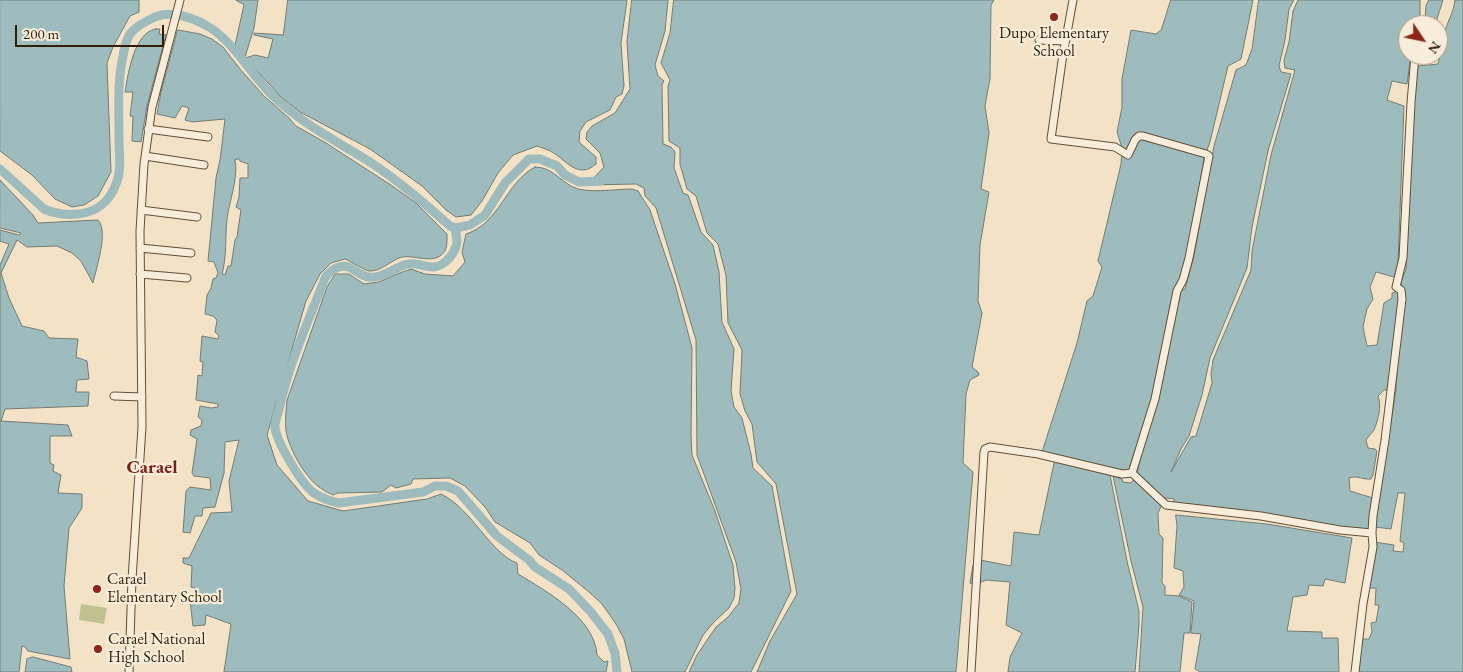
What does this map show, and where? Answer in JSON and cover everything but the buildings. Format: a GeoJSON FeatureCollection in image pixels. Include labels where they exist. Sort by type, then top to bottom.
{"type":"FeatureCollection","features":[{"type":"Feature","properties":{"kind":"street"},"geometry":{"type":"LineString","coordinates":[[129,672],[132,580],[141,447],[140,248],[145,156],[152,107],[180,0]]}},
{"type":"Feature","properties":{"kind":"street"},"geometry":{"type":"LineString","coordinates":[[1073,0],[1065,41],[1052,140],[1108,145],[1118,148],[1128,155],[1137,138],[1143,136],[1209,156],[1189,258],[1183,280],[1177,291],[1155,399],[1134,475]]}},
{"type":"Feature","properties":{"kind":"street"},"geometry":{"type":"LineString","coordinates":[[1039,40],[1065,41]]}},
{"type":"Feature","properties":{"kind":"street"},"geometry":{"type":"LineString","coordinates":[[1355,672],[1363,604],[1373,547],[1373,516],[1392,390],[1402,299],[1400,289],[1396,287],[1403,258],[1410,103],[1414,65]]}},
{"type":"Feature","properties":{"kind":"street"},"geometry":{"type":"LineString","coordinates":[[148,129],[208,137]]}},
{"type":"Feature","properties":{"kind":"street"},"geometry":{"type":"LineString","coordinates":[[145,156],[204,165]]}},
{"type":"Feature","properties":{"kind":"street"},"geometry":{"type":"LineString","coordinates":[[141,210],[197,217]]}},
{"type":"Feature","properties":{"kind":"street"},"geometry":{"type":"LineString","coordinates":[[140,248],[191,253]]}},
{"type":"Feature","properties":{"kind":"street"},"geometry":{"type":"LineString","coordinates":[[140,274],[187,278]]}},
{"type":"Feature","properties":{"kind":"street"},"geometry":{"type":"LineString","coordinates":[[114,396],[142,397]]}},
{"type":"Feature","properties":{"kind":"street"},"geometry":{"type":"LineString","coordinates":[[971,672],[985,449],[990,447],[1038,454],[1122,474],[1134,475],[1164,504],[1265,516],[1340,530],[1372,533]]}},
{"type":"Feature","properties":{"kind":"green space"},"geometry":{"type":"Polygon","coordinates":[[[81,604],[107,608],[104,624],[79,620],[81,604]]]}},
{"type":"Feature","properties":{"kind":"water"},"geometry":{"type":"Polygon","coordinates":[[[0,0],[139,0],[139,12],[130,16],[113,47],[107,63],[111,172],[98,196],[84,205],[72,207],[55,199],[32,175],[0,151],[0,0]]]}},
{"type":"Feature","properties":{"kind":"water"},"geometry":{"type":"Polygon","coordinates":[[[236,0],[258,0],[254,28],[245,57],[235,45],[244,5],[236,0]]]}},
{"type":"Feature","properties":{"kind":"water"},"geometry":{"type":"Polygon","coordinates":[[[288,0],[627,0],[621,43],[624,86],[622,94],[616,97],[610,110],[586,122],[580,131],[579,142],[596,157],[596,164],[584,170],[578,169],[572,167],[552,152],[537,146],[513,155],[498,173],[482,201],[471,215],[456,217],[446,210],[422,186],[370,149],[300,112],[281,97],[245,58],[255,55],[268,58],[273,39],[254,35],[254,33],[283,35],[288,0]]]}},
{"type":"Feature","properties":{"kind":"water"},"geometry":{"type":"Polygon","coordinates":[[[632,0],[668,0],[665,31],[655,65],[658,76],[664,81],[662,85],[663,144],[671,147],[675,152],[674,168],[683,193],[688,195],[701,232],[713,245],[719,272],[722,322],[734,349],[731,391],[734,407],[742,418],[753,468],[772,486],[791,591],[751,672],[689,672],[697,655],[716,627],[728,617],[739,603],[741,589],[736,562],[697,455],[696,340],[656,208],[645,196],[644,188],[636,184],[587,185],[604,167],[600,153],[586,139],[587,132],[592,126],[615,113],[630,89],[627,42],[632,0]]]}},
{"type":"Feature","properties":{"kind":"water"},"geometry":{"type":"Polygon","coordinates":[[[674,0],[994,0],[991,5],[990,79],[985,106],[989,133],[981,189],[989,192],[980,245],[978,301],[982,313],[972,367],[979,375],[970,380],[966,394],[963,463],[973,472],[956,672],[757,672],[770,641],[797,594],[776,484],[757,462],[752,424],[745,411],[740,394],[742,350],[728,323],[726,275],[718,244],[707,233],[696,196],[687,189],[680,164],[680,148],[669,141],[668,86],[670,80],[661,63],[670,33],[674,0]]]}},
{"type":"Feature","properties":{"kind":"water"},"geometry":{"type":"Polygon","coordinates":[[[1171,0],[1253,0],[1241,59],[1228,66],[1210,142],[1204,158],[1189,250],[1151,402],[1129,469],[1127,472],[1109,470],[1139,611],[1135,672],[1008,672],[1010,657],[1022,633],[1006,625],[1010,582],[986,580],[974,585],[970,583],[973,565],[979,566],[980,560],[1011,566],[1014,532],[1039,535],[1055,458],[1042,452],[1077,343],[1087,301],[1093,296],[1102,267],[1098,261],[1121,164],[1122,148],[1117,132],[1122,107],[1122,79],[1131,30],[1156,34],[1161,30],[1171,0]]]}},
{"type":"Feature","properties":{"kind":"water"},"geometry":{"type":"Polygon","coordinates":[[[1259,0],[1294,0],[1289,9],[1279,66],[1281,72],[1291,74],[1268,151],[1252,227],[1247,268],[1210,358],[1202,395],[1189,436],[1171,472],[1191,437],[1196,436],[1212,383],[1213,360],[1251,270],[1252,251],[1271,155],[1295,70],[1285,68],[1284,60],[1289,42],[1293,11],[1298,0],[1420,0],[1420,15],[1398,15],[1398,65],[1410,65],[1407,84],[1392,81],[1387,100],[1404,106],[1398,265],[1394,277],[1376,272],[1370,287],[1373,299],[1367,309],[1363,327],[1367,346],[1377,345],[1384,303],[1392,298],[1392,293],[1398,291],[1400,300],[1389,390],[1384,390],[1378,396],[1380,409],[1378,417],[1374,430],[1366,440],[1368,448],[1377,451],[1373,475],[1371,479],[1349,478],[1350,491],[1373,498],[1368,532],[1175,509],[1174,499],[1165,498],[1158,513],[1159,534],[1163,538],[1162,583],[1165,586],[1165,595],[1179,596],[1192,602],[1190,633],[1184,633],[1180,672],[1139,672],[1143,607],[1113,476],[1122,479],[1123,482],[1131,483],[1136,477],[1181,291],[1185,289],[1194,256],[1214,146],[1236,70],[1246,65],[1252,49],[1259,0]]]}},
{"type":"Feature","properties":{"kind":"water"},"geometry":{"type":"Polygon","coordinates":[[[1429,0],[1443,0],[1438,15],[1425,15],[1429,0]]]}},
{"type":"Feature","properties":{"kind":"water"},"geometry":{"type":"Polygon","coordinates":[[[1455,0],[1463,0],[1463,672],[1356,672],[1360,639],[1369,639],[1372,632],[1371,623],[1376,622],[1379,605],[1375,605],[1376,588],[1368,588],[1374,542],[1394,545],[1393,551],[1403,552],[1404,543],[1400,541],[1405,493],[1398,493],[1391,529],[1375,527],[1396,389],[1399,339],[1405,298],[1401,282],[1406,269],[1413,102],[1418,66],[1448,65],[1448,23],[1455,0]]]}},
{"type":"Feature","properties":{"kind":"water"},"geometry":{"type":"Polygon","coordinates":[[[160,29],[159,34],[166,35],[147,106],[141,142],[132,141],[133,116],[130,116],[133,92],[125,92],[128,75],[137,46],[148,32],[160,29]]]}},
{"type":"Feature","properties":{"kind":"water"},"geometry":{"type":"Polygon","coordinates":[[[178,30],[200,34],[212,39],[223,47],[264,96],[296,126],[391,185],[416,203],[447,234],[446,249],[443,254],[436,258],[402,257],[373,271],[364,269],[345,259],[331,263],[320,274],[306,301],[267,435],[277,465],[308,501],[343,511],[427,499],[441,494],[462,509],[498,550],[517,563],[518,574],[555,597],[579,618],[588,629],[597,655],[604,662],[608,661],[606,672],[224,672],[231,624],[206,615],[205,625],[193,626],[190,600],[195,601],[195,588],[191,587],[192,566],[183,563],[183,558],[189,558],[211,513],[232,512],[229,481],[239,440],[225,442],[224,473],[215,507],[203,508],[202,516],[195,516],[190,533],[183,532],[186,491],[190,487],[211,490],[210,478],[194,476],[192,473],[197,439],[190,435],[191,430],[201,426],[202,420],[198,417],[200,406],[218,407],[218,404],[196,400],[198,375],[202,376],[203,362],[200,361],[202,336],[218,339],[219,336],[215,332],[217,320],[213,316],[205,314],[207,295],[213,279],[216,278],[218,273],[214,262],[208,261],[216,178],[225,119],[192,122],[185,120],[189,108],[182,106],[175,118],[157,114],[178,30]],[[239,159],[235,160],[236,174],[227,219],[222,274],[225,275],[228,266],[231,266],[237,237],[241,210],[236,207],[239,197],[240,178],[248,178],[248,164],[239,159]]]}},
{"type":"Feature","properties":{"kind":"water"},"geometry":{"type":"Polygon","coordinates":[[[535,167],[551,171],[568,184],[579,189],[594,191],[632,189],[638,191],[650,210],[675,284],[692,348],[692,455],[715,511],[733,565],[735,588],[734,598],[729,608],[703,635],[685,672],[632,672],[624,639],[602,604],[562,570],[539,555],[530,543],[495,522],[485,507],[465,486],[450,478],[413,479],[411,484],[396,488],[391,485],[382,492],[338,493],[333,495],[319,487],[308,477],[290,446],[286,431],[287,400],[327,287],[335,274],[349,274],[364,284],[379,282],[411,269],[425,274],[453,276],[465,262],[462,252],[466,234],[477,229],[487,221],[516,183],[535,167]]]}},
{"type":"Feature","properties":{"kind":"water"},"geometry":{"type":"Polygon","coordinates":[[[0,180],[33,215],[38,223],[98,220],[102,233],[101,250],[93,283],[81,261],[72,253],[57,246],[27,247],[17,240],[1,273],[9,298],[22,326],[44,331],[49,338],[78,339],[76,357],[87,361],[89,379],[77,380],[76,392],[89,392],[88,406],[5,409],[1,421],[68,425],[72,436],[50,436],[50,463],[54,465],[53,471],[61,475],[58,493],[82,494],[82,508],[69,528],[64,586],[70,659],[28,651],[22,646],[19,672],[0,672],[0,265],[9,244],[0,241],[0,230],[19,235],[21,233],[0,228],[0,180]]]}},
{"type":"Feature","properties":{"kind":"water"},"geometry":{"type":"Polygon","coordinates":[[[1176,515],[1267,524],[1352,538],[1345,583],[1325,579],[1323,586],[1309,585],[1307,595],[1293,597],[1287,631],[1322,632],[1322,638],[1338,638],[1339,672],[1200,672],[1195,669],[1201,634],[1191,633],[1194,601],[1179,595],[1184,587],[1183,571],[1174,568],[1176,515]]]}},
{"type":"Feature","properties":{"kind":"water"},"geometry":{"type":"Polygon","coordinates":[[[33,657],[71,667],[72,672],[25,672],[27,659],[33,657]]]}},
{"type":"Feature","properties":{"kind":"waterway"},"geometry":{"type":"LineString","coordinates":[[0,169],[44,209],[49,211],[60,214],[77,214],[88,212],[102,205],[116,184],[119,173],[119,87],[126,42],[132,31],[141,24],[155,17],[168,14],[183,16],[209,27],[235,50],[265,88],[284,106],[308,124],[381,169],[450,226],[455,228],[470,225],[485,215],[505,183],[529,159],[540,159],[557,166],[565,175],[579,182],[601,181]]}},
{"type":"Feature","properties":{"kind":"waterway"},"geometry":{"type":"LineString","coordinates":[[455,228],[456,247],[452,255],[438,266],[430,267],[408,264],[373,277],[361,275],[351,268],[343,266],[336,268],[327,275],[289,372],[276,421],[276,434],[303,481],[314,493],[329,500],[339,503],[423,492],[435,486],[446,486],[458,491],[497,536],[529,560],[535,567],[569,589],[590,611],[608,634],[615,653],[617,672]]}},
{"type":"Feature","properties":{"kind":"place","name":"Dupo Elementary School"},"geometry":{"type":"Point","coordinates":[1054,17]}},
{"type":"Feature","properties":{"kind":"place","name":"Carael Elementary School"},"geometry":{"type":"Point","coordinates":[97,589]}},
{"type":"Feature","properties":{"kind":"place","name":"Carael National High School"},"geometry":{"type":"Point","coordinates":[98,649]}},
{"type":"Feature","properties":{"kind":"district","name":"Carael"},"geometry":{"type":"Point","coordinates":[152,468]}}]}
